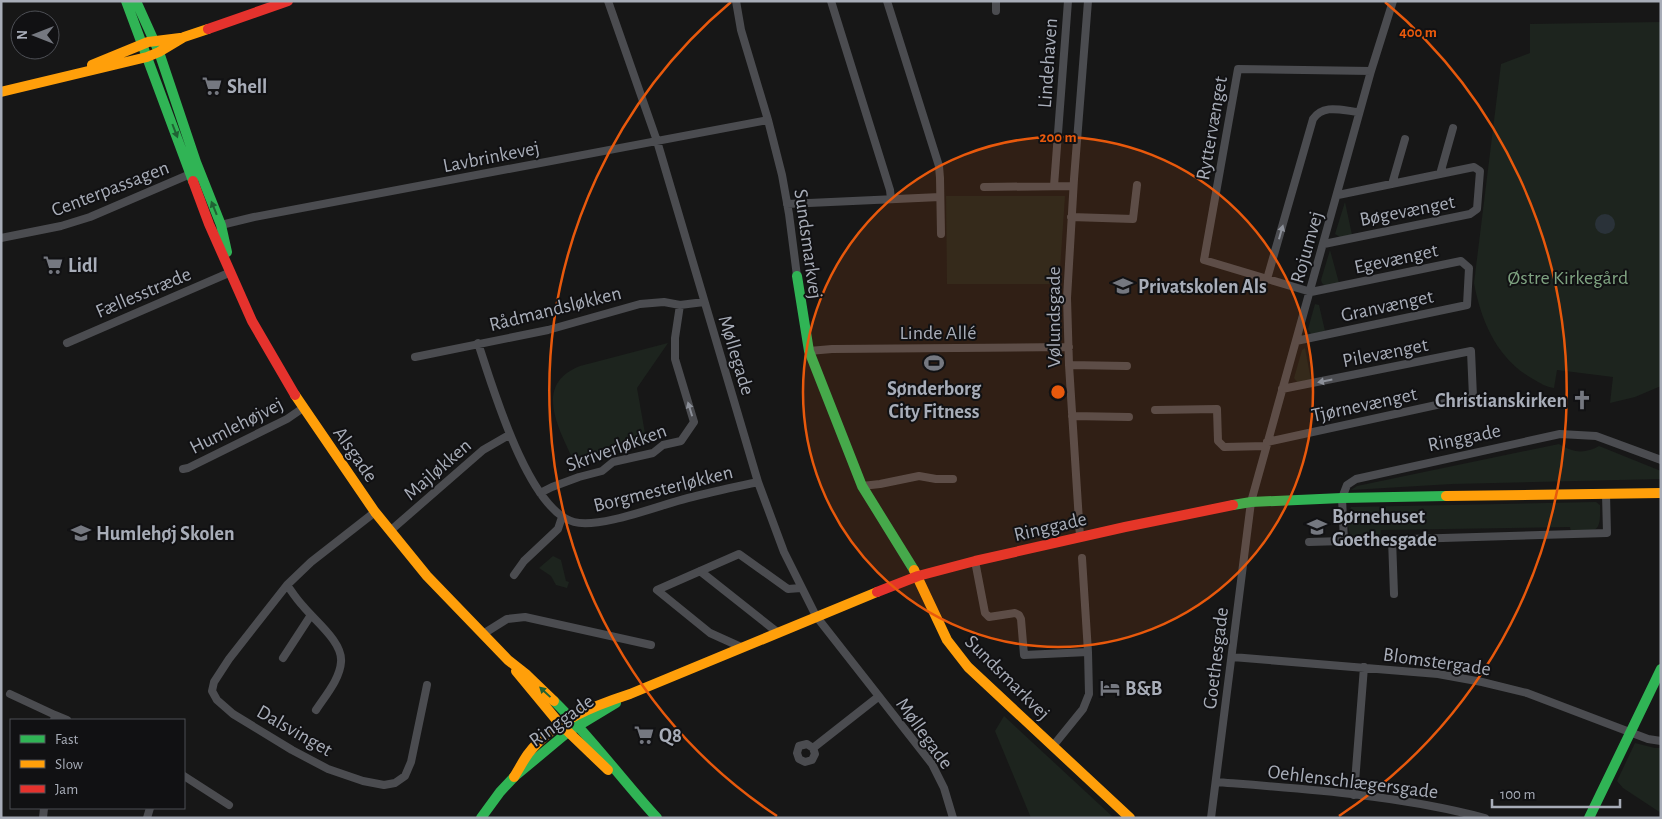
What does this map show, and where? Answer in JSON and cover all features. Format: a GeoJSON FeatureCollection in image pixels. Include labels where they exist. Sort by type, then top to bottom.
{"type":"FeatureCollection","features":[{"type":"Feature","properties":{"kind":"street"},"geometry":{"type":"LineString","coordinates":[[126,1],[148,42]]}},
{"type":"Feature","properties":{"kind":"street"},"geometry":{"type":"LineString","coordinates":[[131,1],[153,54]]}},
{"type":"Feature","properties":{"kind":"street"},"geometry":{"type":"LineString","coordinates":[[136,1],[148,42]]}},
{"type":"Feature","properties":{"kind":"street"},"geometry":{"type":"LineString","coordinates":[[1,92],[153,54],[184,37],[288,1]]}},
{"type":"Feature","properties":{"kind":"street","name":"Møllegade"},"geometry":{"type":"LineString","coordinates":[[608,1],[658,141],[758,482],[784,552],[816,616],[932,764],[944,788],[953,818]]}},
{"type":"Feature","properties":{"kind":"street","name":"Sundsmarkvej"},"geometry":{"type":"LineString","coordinates":[[736,1],[741,30],[768,120],[787,204],[809,351],[862,486],[918,576],[947,640],[956,653],[968,667],[1130,818]]}},
{"type":"Feature","properties":{"kind":"street"},"geometry":{"type":"LineString","coordinates":[[831,1],[890,190],[890,199]]}},
{"type":"Feature","properties":{"kind":"street"},"geometry":{"type":"LineString","coordinates":[[887,1],[939,166],[940,234]]}},
{"type":"Feature","properties":{"kind":"street"},"geometry":{"type":"LineString","coordinates":[[996,1],[996,11]]}},
{"type":"Feature","properties":{"kind":"street","name":"Lindehaven"},"geometry":{"type":"LineString","coordinates":[[1054,186],[1068,1]]}},
{"type":"Feature","properties":{"kind":"street","name":"Vølundsgade"},"geometry":{"type":"LineString","coordinates":[[1080,537],[1069,365],[1067,298],[1073,186],[1088,1]]}},
{"type":"Feature","properties":{"kind":"street","name":"Rojumvej"},"geometry":{"type":"LineString","coordinates":[[1251,502],[1371,71],[1393,1]]}},
{"type":"Feature","properties":{"kind":"street"},"geometry":{"type":"LineString","coordinates":[[72,74],[148,42],[184,37]]}},
{"type":"Feature","properties":{"kind":"street","name":"Alsgade"},"geometry":{"type":"LineString","coordinates":[[153,54],[179,114],[209,224],[255,328],[303,408],[375,512],[427,576],[508,660],[527,686],[564,728],[607,769],[626,784]]}},
{"type":"Feature","properties":{"kind":"street","name":"Alsgade"},"geometry":{"type":"LineString","coordinates":[[153,54],[195,172],[221,225],[231,272]]}},
{"type":"Feature","properties":{"kind":"street","name":"Ryttervænget"},"geometry":{"type":"LineString","coordinates":[[1310,292],[1204,260],[1238,69],[1371,71]]}},
{"type":"Feature","properties":{"kind":"street"},"geometry":{"type":"LineString","coordinates":[[1267,279],[1313,119],[1318,112],[1327,109],[1360,112]]}},
{"type":"Feature","properties":{"kind":"street","name":"Lavbrinkevej"},"geometry":{"type":"LineString","coordinates":[[221,225],[254,217],[768,120]]}},
{"type":"Feature","properties":{"kind":"street"},"geometry":{"type":"LineString","coordinates":[[1338,195],[1440,174],[1453,128]]}},
{"type":"Feature","properties":{"kind":"street"},"geometry":{"type":"LineString","coordinates":[[1392,184],[1405,139]]}},
{"type":"Feature","properties":{"kind":"street","name":"Bøgevænget"},"geometry":{"type":"LineString","coordinates":[[1324,244],[1470,214],[1477,209],[1480,171],[1474,167],[1440,174]]}},
{"type":"Feature","properties":{"kind":"street","name":"Centerpassagen"},"geometry":{"type":"LineString","coordinates":[[1,238],[61,226],[90,217],[195,172]]}},
{"type":"Feature","properties":{"kind":"street"},"geometry":{"type":"LineString","coordinates":[[1071,217],[1133,219],[1137,185]]}},
{"type":"Feature","properties":{"kind":"street"},"geometry":{"type":"LineString","coordinates":[[984,187],[1073,186]]}},
{"type":"Feature","properties":{"kind":"street"},"geometry":{"type":"LineString","coordinates":[[787,204],[940,197]]}},
{"type":"Feature","properties":{"kind":"street","name":"Egevænget"},"geometry":{"type":"LineString","coordinates":[[1310,292],[1461,261],[1469,268],[1468,286]]}},
{"type":"Feature","properties":{"kind":"street","name":"Fællesstræde"},"geometry":{"type":"LineString","coordinates":[[67,343],[231,272]]}},
{"type":"Feature","properties":{"kind":"street","name":"Granvænget"},"geometry":{"type":"LineString","coordinates":[[1296,341],[1467,304],[1468,286]]}},
{"type":"Feature","properties":{"kind":"street","name":"Rådmandsløkken"},"geometry":{"type":"LineString","coordinates":[[415,357],[548,330],[640,304],[664,302],[680,305],[704,302]]}},
{"type":"Feature","properties":{"kind":"street","name":"Skriverløkken"},"geometry":{"type":"LineString","coordinates":[[540,493],[570,480],[602,471],[613,462],[653,453],[663,445],[681,441],[694,422],[675,359],[675,338],[680,305]]}},
{"type":"Feature","properties":{"kind":"street"},"geometry":{"type":"LineString","coordinates":[[478,343],[509,435],[540,493],[551,508],[562,517],[558,529],[524,561],[514,575]]}},
{"type":"Feature","properties":{"kind":"street","name":"Linde Allé"},"geometry":{"type":"LineString","coordinates":[[809,351],[832,349],[1069,348]]}},
{"type":"Feature","properties":{"kind":"street","name":"Pilevænget"},"geometry":{"type":"LineString","coordinates":[[1282,389],[1471,351],[1471,374]]}},
{"type":"Feature","properties":{"kind":"street"},"geometry":{"type":"LineString","coordinates":[[1069,365],[1127,366]]}},
{"type":"Feature","properties":{"kind":"street","name":"Tjørnevænget"},"geometry":{"type":"LineString","coordinates":[[1267,444],[1473,397],[1471,374]]}},
{"type":"Feature","properties":{"kind":"street","name":"Humlehøjvej"},"geometry":{"type":"LineString","coordinates":[[182,469],[188,468],[287,419],[303,408]]}},
{"type":"Feature","properties":{"kind":"street"},"geometry":{"type":"LineString","coordinates":[[1155,410],[1217,409],[1218,441],[1224,447],[1267,444]]}},
{"type":"Feature","properties":{"kind":"street"},"geometry":{"type":"LineString","coordinates":[[1072,416],[1128,417]]}},
{"type":"Feature","properties":{"kind":"street","name":"Ringgade"},"geometry":{"type":"LineString","coordinates":[[1342,498],[1347,485],[1356,479],[1560,434],[1596,436],[1661,460]]}},
{"type":"Feature","properties":{"kind":"street","name":"Majløkken"},"geometry":{"type":"LineString","coordinates":[[390,531],[484,450],[509,435]]}},
{"type":"Feature","properties":{"kind":"street"},"geometry":{"type":"LineString","coordinates":[[862,486],[919,476],[953,479]]}},
{"type":"Feature","properties":{"kind":"street","name":"Borgmesterløkken"},"geometry":{"type":"LineString","coordinates":[[562,517],[575,522],[602,522],[688,498],[758,482]]}},
{"type":"Feature","properties":{"kind":"street","name":"Ringgade"},"geometry":{"type":"LineString","coordinates":[[564,728],[572,718],[597,705],[630,694],[816,616],[918,576],[1080,537],[1251,502],[1342,498],[1661,493]]}},
{"type":"Feature","properties":{"kind":"street"},"geometry":{"type":"LineString","coordinates":[[1309,542],[1607,533],[1606,494]]}},
{"type":"Feature","properties":{"kind":"street"},"geometry":{"type":"LineString","coordinates":[[1342,498],[1344,541]]}},
{"type":"Feature","properties":{"kind":"street","name":"Goethesgade"},"geometry":{"type":"LineString","coordinates":[[1211,818],[1251,502]]}},
{"type":"Feature","properties":{"kind":"street","name":"Dalsvinget"},"geometry":{"type":"LineString","coordinates":[[375,512],[311,562],[287,585],[229,659],[214,682],[212,691],[217,700],[233,714],[292,750],[328,769],[363,781],[384,785],[395,783],[405,776],[411,762],[427,684]]}},
{"type":"Feature","properties":{"kind":"street"},"geometry":{"type":"LineString","coordinates":[[1392,539],[1394,594]]}},
{"type":"Feature","properties":{"kind":"street"},"geometry":{"type":"LineString","coordinates":[[741,647],[710,633],[657,590],[739,554],[788,589],[801,588]]}},
{"type":"Feature","properties":{"kind":"street"},"geometry":{"type":"LineString","coordinates":[[1052,746],[1083,709],[1089,694],[1082,558]]}},
{"type":"Feature","properties":{"kind":"street"},"geometry":{"type":"LineString","coordinates":[[975,561],[985,613],[989,618],[1015,613],[1019,615],[1021,619],[1024,656],[1088,652]]}},
{"type":"Feature","properties":{"kind":"street"},"geometry":{"type":"LineString","coordinates":[[700,571],[777,632]]}},
{"type":"Feature","properties":{"kind":"street","name":"Dalsvinget"},"geometry":{"type":"LineString","coordinates":[[287,585],[330,636],[341,653],[338,675],[316,710]]}},
{"type":"Feature","properties":{"kind":"street"},"geometry":{"type":"LineString","coordinates":[[283,658],[311,615]]}},
{"type":"Feature","properties":{"kind":"street"},"geometry":{"type":"LineString","coordinates":[[483,634],[507,619],[525,617],[652,645]]}},
{"type":"Feature","properties":{"kind":"street","name":"Blomstergade"},"geometry":{"type":"LineString","coordinates":[[1232,657],[1438,674],[1500,686],[1527,693],[1648,739],[1661,741]]}},
{"type":"Feature","properties":{"kind":"street","name":"Alsgade"},"geometry":{"type":"LineString","coordinates":[[508,660],[528,675],[572,718],[626,784],[658,818]]}},
{"type":"Feature","properties":{"kind":"street"},"geometry":{"type":"LineString","coordinates":[[1354,794],[1364,667]]}},
{"type":"Feature","properties":{"kind":"street"},"geometry":{"type":"LineString","coordinates":[[1588,818],[1661,669]]}},
{"type":"Feature","properties":{"kind":"street"},"geometry":{"type":"LineString","coordinates":[[10,694],[55,718]]}},
{"type":"Feature","properties":{"kind":"street","name":"Ringgade"},"geometry":{"type":"LineString","coordinates":[[481,818],[500,792],[514,777],[529,753],[550,732],[579,726],[630,694]]}},
{"type":"Feature","properties":{"kind":"street","name":"Møllegade"},"geometry":{"type":"LineString","coordinates":[[813,748],[878,697]]}},
{"type":"Feature","properties":{"kind":"street"},"geometry":{"type":"LineString","coordinates":[[185,777],[229,806]]}},
{"type":"Feature","properties":{"kind":"street","name":"Oehlenschlægersgade"},"geometry":{"type":"LineString","coordinates":[[1216,782],[1354,794],[1410,801],[1485,818]]}},
{"type":"Feature","properties":{"kind":"green space","name":"Østre Kirkegård"},"geometry":{"type":"Polygon","coordinates":[[[1661,22],[1661,386],[1635,397],[1610,403],[1613,377],[1557,370],[1554,388],[1548,387],[1520,371],[1500,350],[1486,325],[1481,311],[1474,283],[1501,64],[1530,53],[1530,24],[1661,22]]]}},
{"type":"Feature","properties":{"kind":"green space"},"geometry":{"type":"Polygon","coordinates":[[[946,196],[1065,196],[1059,284],[947,284],[946,196]]]}},
{"type":"Feature","properties":{"kind":"green space"},"geometry":{"type":"Polygon","coordinates":[[[1345,202],[1352,235],[1340,237],[1335,234],[1345,202]]]}},
{"type":"Feature","properties":{"kind":"green space"},"geometry":{"type":"Polygon","coordinates":[[[1330,250],[1339,283],[1325,286],[1321,280],[1330,250]]]}},
{"type":"Feature","properties":{"kind":"green space"},"geometry":{"type":"Polygon","coordinates":[[[1315,304],[1319,305],[1325,331],[1311,334],[1308,329],[1315,304]]]}},
{"type":"Feature","properties":{"kind":"green space"},"geometry":{"type":"Polygon","coordinates":[[[668,343],[637,388],[646,439],[636,441],[632,446],[605,452],[602,459],[575,464],[563,438],[554,410],[553,397],[557,385],[565,374],[580,366],[668,343]]]}},
{"type":"Feature","properties":{"kind":"green space"},"geometry":{"type":"Polygon","coordinates":[[[1305,348],[1311,380],[1297,382],[1294,378],[1302,350],[1305,348]]]}},
{"type":"Feature","properties":{"kind":"green space"},"geometry":{"type":"Polygon","coordinates":[[[1559,444],[1574,451],[1589,450],[1599,446],[1661,471],[1661,479],[1452,484],[1351,490],[1357,486],[1559,444]]]}},
{"type":"Feature","properties":{"kind":"green space"},"geometry":{"type":"Polygon","coordinates":[[[1596,502],[1600,505],[1600,521],[1596,529],[1592,531],[1571,532],[1570,527],[1381,530],[1380,537],[1352,538],[1348,522],[1351,507],[1596,502]]]}},
{"type":"Feature","properties":{"kind":"green space"},"geometry":{"type":"Polygon","coordinates":[[[553,556],[561,560],[566,581],[569,582],[567,588],[556,585],[551,576],[539,568],[553,556]]]}},
{"type":"Feature","properties":{"kind":"green space"},"geometry":{"type":"Polygon","coordinates":[[[1004,716],[1114,818],[1031,818],[995,731],[1004,716]]]}},
{"type":"Feature","properties":{"kind":"green space"},"geometry":{"type":"Polygon","coordinates":[[[1635,743],[1661,748],[1661,813],[1623,788],[1617,781],[1635,743]]]}},
{"type":"Feature","properties":{"kind":"shaded area"},"geometry":{"type":"Polygon","coordinates":[[[1605,214],[1612,217],[1615,224],[1612,231],[1605,234],[1598,231],[1595,224],[1598,217],[1605,214]]]}},
{"type":"Feature","properties":{"kind":"traffic: fast"},"geometry":{"type":"LineString","coordinates":[[126,1],[193,181]]}},
{"type":"Feature","properties":{"kind":"traffic: fast"},"geometry":{"type":"LineString","coordinates":[[136,1],[159,52],[196,162],[221,225],[227,252]]}},
{"type":"Feature","properties":{"kind":"traffic: fast"},"geometry":{"type":"LineString","coordinates":[[797,276],[809,351],[862,486],[914,570]]}},
{"type":"Feature","properties":{"kind":"traffic: fast"},"geometry":{"type":"LineString","coordinates":[[1233,505],[1251,502],[1342,498],[1446,496]]}},
{"type":"Feature","properties":{"kind":"traffic: fast"},"geometry":{"type":"LineString","coordinates":[[1589,818],[1661,669]]}},
{"type":"Feature","properties":{"kind":"traffic: fast"},"geometry":{"type":"LineString","coordinates":[[554,701],[581,729],[657,818]]}},
{"type":"Feature","properties":{"kind":"traffic: fast"},"geometry":{"type":"LineString","coordinates":[[481,818],[500,792],[514,777],[568,732],[616,703]]}},
{"type":"Feature","properties":{"kind":"traffic: slow"},"geometry":{"type":"LineString","coordinates":[[1,92],[147,57],[184,37],[208,29]]}},
{"type":"Feature","properties":{"kind":"traffic: slow"},"geometry":{"type":"LineString","coordinates":[[92,65],[148,42],[180,38]]}},
{"type":"Feature","properties":{"kind":"traffic: slow"},"geometry":{"type":"LineString","coordinates":[[295,395],[375,512],[427,576],[508,660],[554,701]]}},
{"type":"Feature","properties":{"kind":"traffic: slow"},"geometry":{"type":"LineString","coordinates":[[1446,496],[1661,493]]}},
{"type":"Feature","properties":{"kind":"traffic: slow"},"geometry":{"type":"LineString","coordinates":[[914,570],[947,640],[968,667],[1130,818]]}},
{"type":"Feature","properties":{"kind":"traffic: slow"},"geometry":{"type":"LineString","coordinates":[[514,777],[528,754],[538,743],[574,716],[877,592]]}},
{"type":"Feature","properties":{"kind":"traffic: slow"},"geometry":{"type":"LineString","coordinates":[[516,671],[559,723],[608,770]]}},
{"type":"Feature","properties":{"kind":"traffic: jam"},"geometry":{"type":"LineString","coordinates":[[208,29],[288,1]]}},
{"type":"Feature","properties":{"kind":"traffic: jam"},"geometry":{"type":"LineString","coordinates":[[193,181],[209,224],[252,321],[295,395]]}},
{"type":"Feature","properties":{"kind":"traffic: jam"},"geometry":{"type":"LineString","coordinates":[[877,592],[918,576],[975,561],[1233,505]]}},
{"type":"Feature","properties":{"kind":"place","name":"Shell"},"geometry":{"type":"Point","coordinates":[212,86]}},
{"type":"Feature","properties":{"kind":"place","name":"Lidl"},"geometry":{"type":"Point","coordinates":[53,265]}},
{"type":"Feature","properties":{"kind":"place","name":"Privatskolen Als"},"geometry":{"type":"Point","coordinates":[1123,286]}},
{"type":"Feature","properties":{"kind":"place","name":"Sønderborg City Fitness"},"geometry":{"type":"Point","coordinates":[934,363]}},
{"type":"Feature","properties":{"kind":"place","name":"Christianskirken"},"geometry":{"type":"Point","coordinates":[1582,400]}},
{"type":"Feature","properties":{"kind":"place","name":"Børnehuset Goethesgade"},"geometry":{"type":"Point","coordinates":[1317,527]}},
{"type":"Feature","properties":{"kind":"place","name":"Humlehøj Skolen"},"geometry":{"type":"Point","coordinates":[81,533]}},
{"type":"Feature","properties":{"kind":"place","name":"B&B"},"geometry":{"type":"Point","coordinates":[1110,688]}},
{"type":"Feature","properties":{"kind":"place","name":"Q8"},"geometry":{"type":"Point","coordinates":[644,735]}}]}
